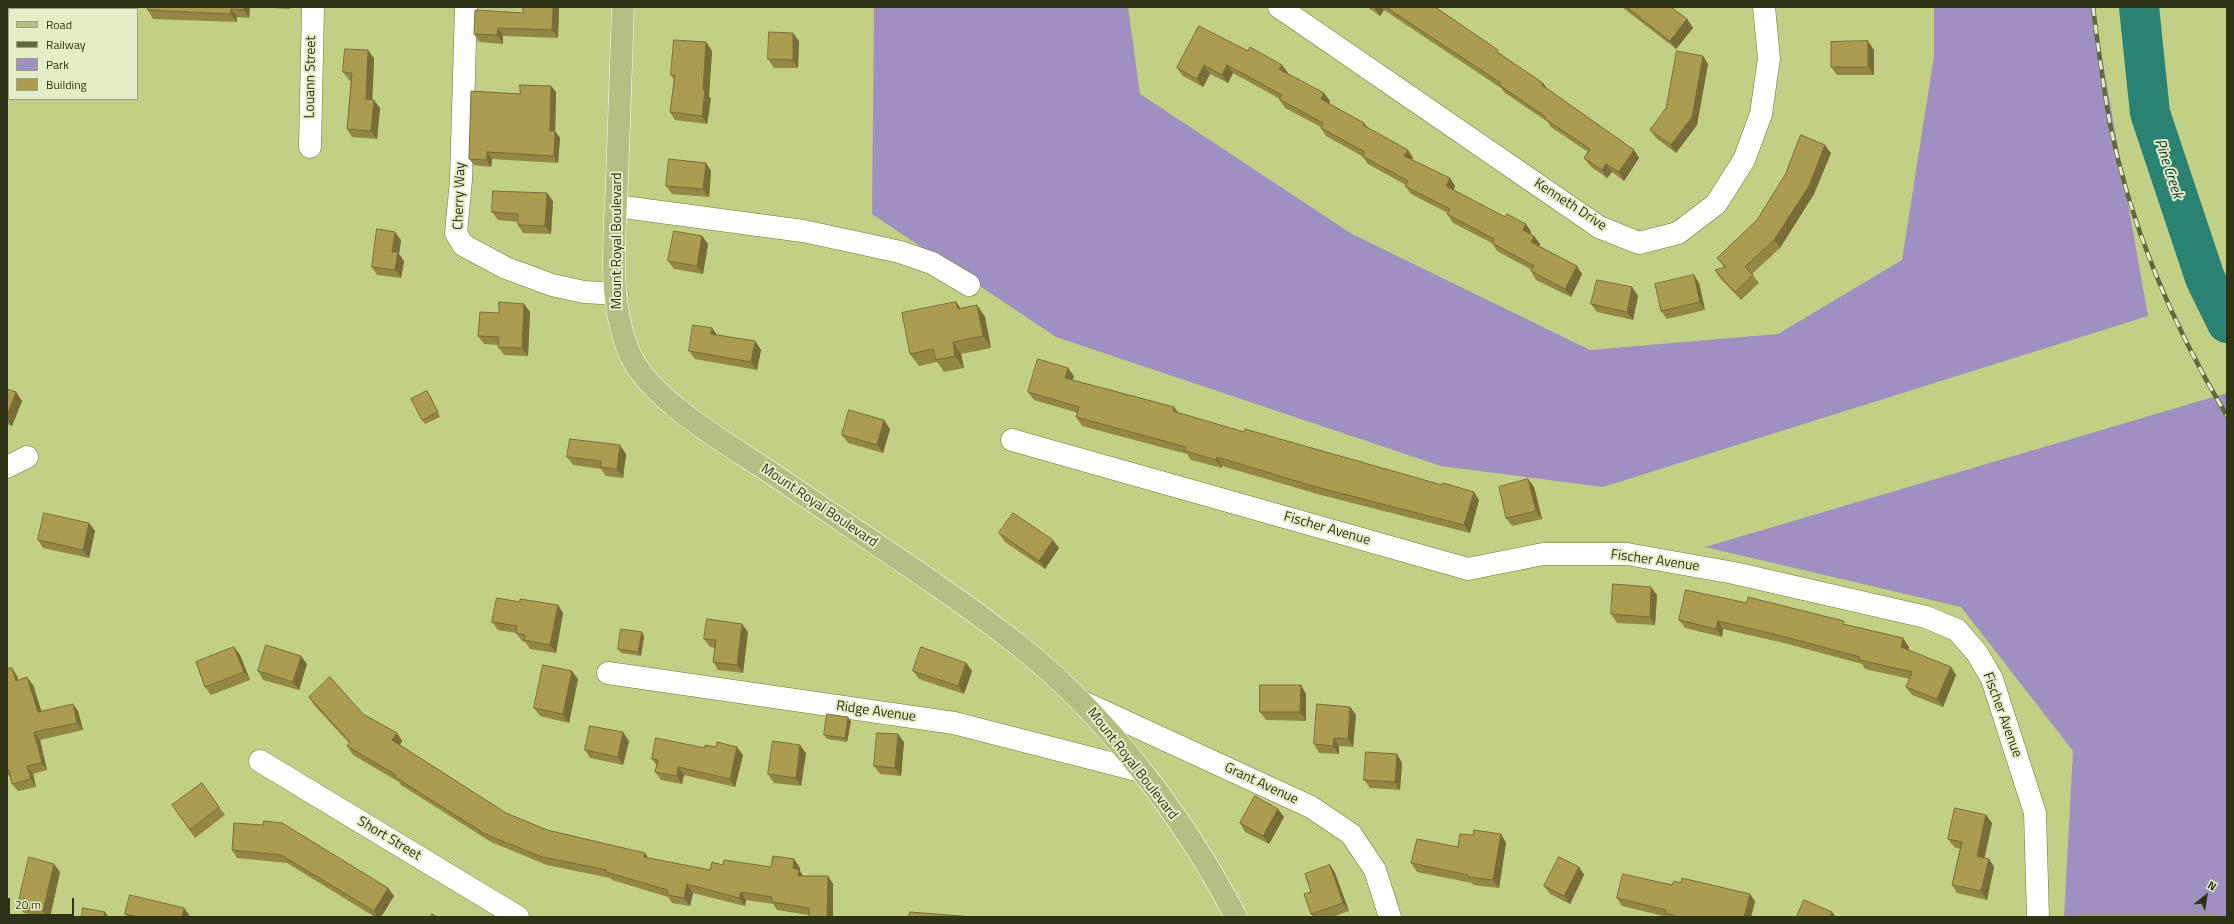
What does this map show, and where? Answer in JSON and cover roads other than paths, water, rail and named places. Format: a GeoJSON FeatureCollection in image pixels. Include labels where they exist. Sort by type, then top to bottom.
{"type":"FeatureCollection","features":[{"type":"Feature","properties":{"kind":"main road","name":"Mount Royal Boulevard"},"geometry":{"type":"LineString","coordinates":[[624,7],[616,206],[616,294],[619,322],[629,352],[640,374],[664,398],[1018,645],[1083,702],[1141,771],[1213,876],[1236,917]]}},
{"type":"Feature","properties":{"kind":"street","name":"Louann Street"},"geometry":{"type":"LineString","coordinates":[[310,147],[313,7]]}},
{"type":"Feature","properties":{"kind":"street","name":"Cherry Way"},"geometry":{"type":"LineString","coordinates":[[466,7],[461,180],[456,233],[463,245],[506,268],[552,285],[584,292],[616,294]]}},
{"type":"Feature","properties":{"kind":"street","name":"Kenneth Drive"},"geometry":{"type":"LineString","coordinates":[[1279,7],[1599,227],[1639,243],[1678,233],[1716,204],[1744,160],[1761,114],[1769,58],[1764,7]]}},
{"type":"Feature","properties":{"kind":"street"},"geometry":{"type":"LineString","coordinates":[[616,206],[803,231],[900,252],[932,263],[969,285]]}},
{"type":"Feature","properties":{"kind":"street","name":"Fischer Avenue"},"geometry":{"type":"LineString","coordinates":[[1012,440],[1468,569],[1543,554],[1627,554],[1734,573],[1919,615],[1957,630],[1977,653],[1992,679],[2035,813],[2038,917]]}},
{"type":"Feature","properties":{"kind":"street"},"geometry":{"type":"LineString","coordinates":[[7,467],[27,457]]}},
{"type":"Feature","properties":{"kind":"street","name":"Ridge Avenue"},"geometry":{"type":"LineString","coordinates":[[608,673],[954,723],[1141,771]]}},
{"type":"Feature","properties":{"kind":"street","name":"Grant Avenue"},"geometry":{"type":"LineString","coordinates":[[1083,702],[1311,807],[1351,834],[1375,870],[1391,917]]}},
{"type":"Feature","properties":{"kind":"street","name":"Short Street"},"geometry":{"type":"LineString","coordinates":[[260,761],[518,917]]}},
{"type":"Feature","properties":{"kind":"waterway","name":"Pine Creek"},"geometry":{"type":"LineString","coordinates":[[2139,7],[2150,113],[2205,278],[2227,323]]}},
{"type":"Feature","properties":{"kind":"railway"},"geometry":{"type":"LineString","coordinates":[[2093,7],[2110,124],[2119,163],[2142,238],[2156,275],[2189,347],[2227,416]]}}]}
